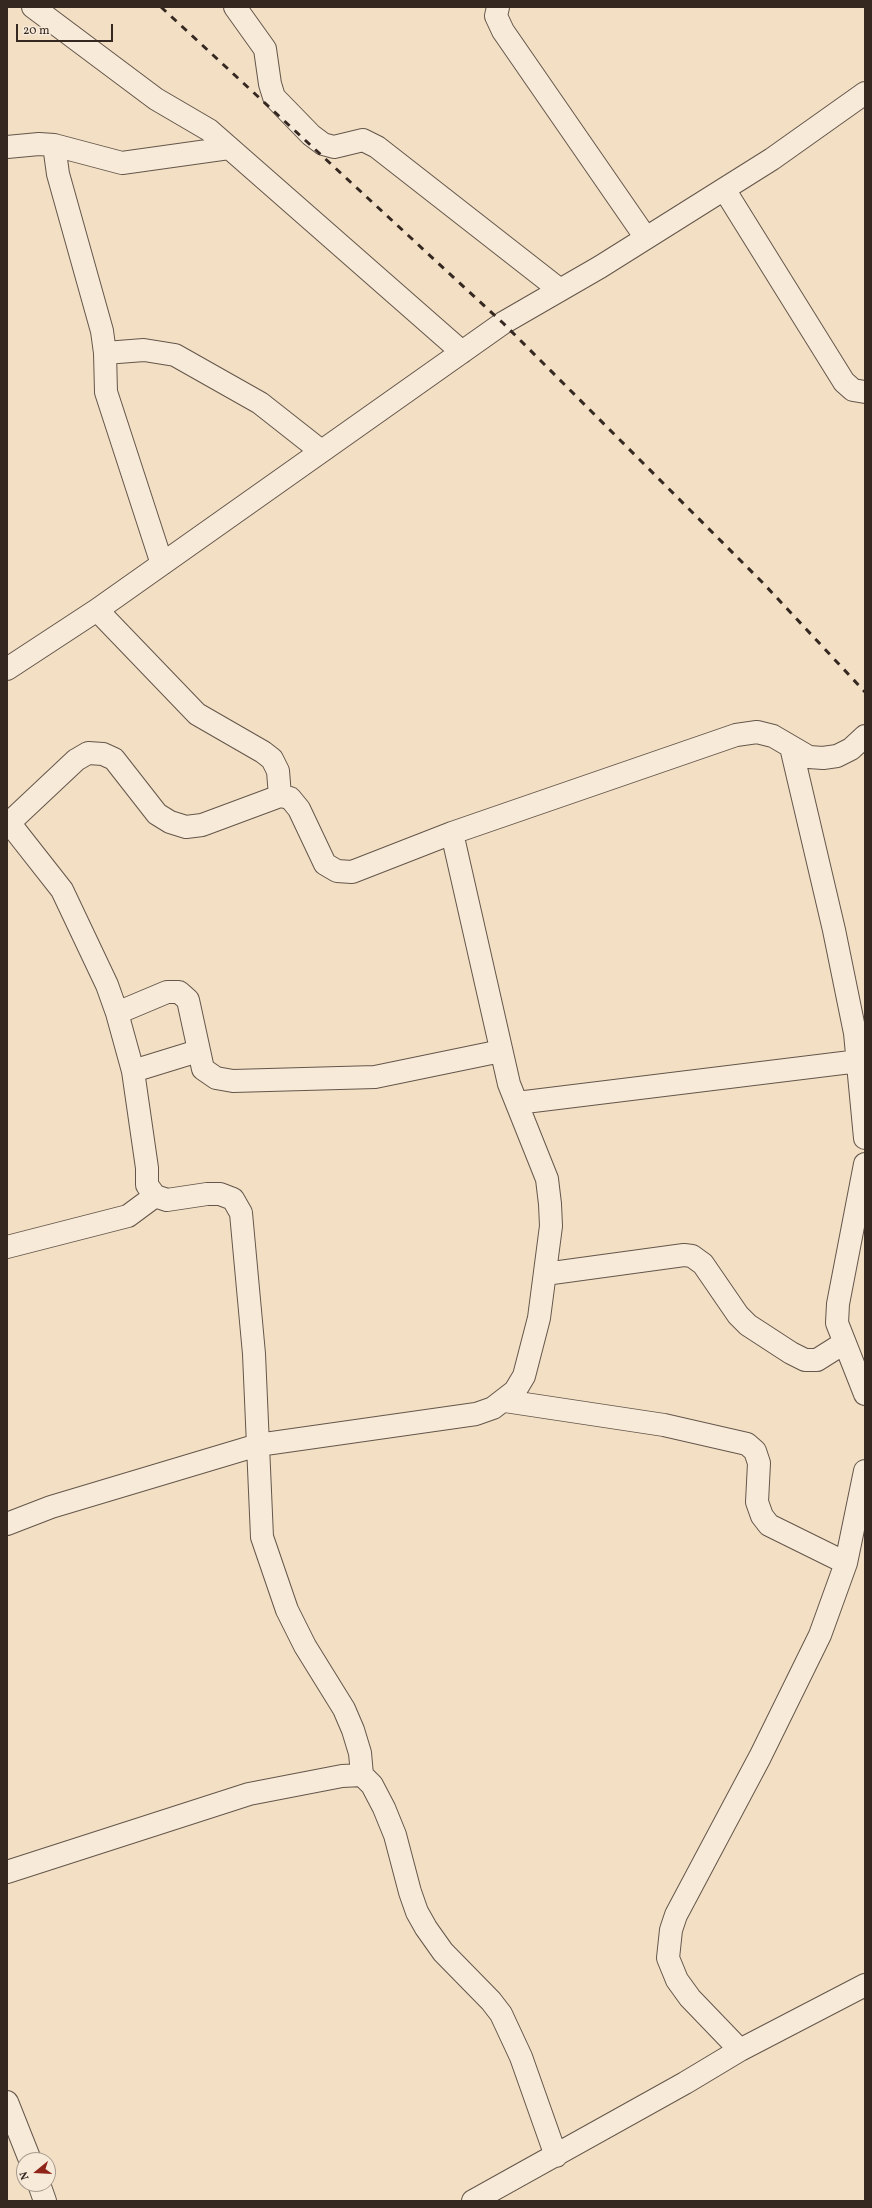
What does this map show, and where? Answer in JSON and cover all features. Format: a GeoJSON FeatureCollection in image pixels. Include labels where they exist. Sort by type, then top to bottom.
{"type":"FeatureCollection","features":[{"type":"Feature","properties":{"kind":"street"},"geometry":{"type":"LineString","coordinates":[[33,7],[156,99],[209,130],[462,352]]}},
{"type":"Feature","properties":{"kind":"street"},"geometry":{"type":"LineString","coordinates":[[235,7],[265,49],[270,84],[274,97],[311,136],[322,144],[334,147],[362,140],[377,147],[560,290]]}},
{"type":"Feature","properties":{"kind":"street"},"geometry":{"type":"LineString","coordinates":[[498,7],[496,16],[503,31],[646,238]]}},
{"type":"Feature","properties":{"kind":"street"},"geometry":{"type":"LineString","coordinates":[[7,669],[97,610],[503,323],[646,238],[724,189],[772,158],[865,93]]}},
{"type":"Feature","properties":{"kind":"street"},"geometry":{"type":"LineString","coordinates":[[7,147],[39,144],[54,145],[122,164],[229,148]]}},
{"type":"Feature","properties":{"kind":"street"},"geometry":{"type":"LineString","coordinates":[[54,145],[58,174],[102,331],[105,353],[106,392],[162,564]]}},
{"type":"Feature","properties":{"kind":"street"},"geometry":{"type":"LineString","coordinates":[[724,189],[844,382],[853,390],[865,392]]}},
{"type":"Feature","properties":{"kind":"street"},"geometry":{"type":"LineString","coordinates":[[105,353],[144,350],[175,356],[260,403],[322,451]]}},
{"type":"Feature","properties":{"kind":"street"},"geometry":{"type":"LineString","coordinates":[[97,610],[197,714],[263,752],[272,759],[278,771],[280,796]]}},
{"type":"Feature","properties":{"kind":"street"},"geometry":{"type":"LineString","coordinates":[[556,2156],[520,2057],[501,2014],[443,1952],[417,1912],[410,1892],[395,1835],[384,1808],[372,1785],[362,1775],[360,1753],[353,1730],[344,1709],[305,1646],[287,1610],[262,1537],[254,1354],[241,1213],[232,1199],[220,1194],[207,1194],[167,1200],[155,1196],[147,1185],[147,1168],[133,1071],[117,1013],[107,985],[62,890],[8,821],[76,760],[88,753],[103,754],[114,760],[157,814],[170,822],[186,827],[202,825],[280,796],[290,798],[299,808],[325,864],[337,871],[352,872],[452,833],[736,736],[757,732],[773,736],[809,757],[823,758],[837,756],[851,748],[865,736]]}},
{"type":"Feature","properties":{"kind":"street"},"geometry":{"type":"LineString","coordinates":[[791,747],[834,930],[858,1061],[865,1138]]}},
{"type":"Feature","properties":{"kind":"street"},"geometry":{"type":"LineString","coordinates":[[7,1524],[51,1507],[258,1445],[476,1414],[505,1401],[515,1391],[524,1376],[540,1318],[551,1226],[547,1179],[509,1084],[452,833]]}},
{"type":"Feature","properties":{"kind":"street"},"geometry":{"type":"LineString","coordinates":[[117,1013],[167,992],[179,992],[188,1000],[203,1069],[216,1078],[233,1081],[375,1077],[501,1051]]}},
{"type":"Feature","properties":{"kind":"street"},"geometry":{"type":"LineString","coordinates":[[133,1071],[198,1051]]}},
{"type":"Feature","properties":{"kind":"street"},"geometry":{"type":"LineString","coordinates":[[517,1103],[858,1061]]}},
{"type":"Feature","properties":{"kind":"street"},"geometry":{"type":"LineString","coordinates":[[865,1164],[838,1304],[837,1323],[865,1394]]}},
{"type":"Feature","properties":{"kind":"street"},"geometry":{"type":"LineString","coordinates":[[7,1248],[128,1216],[155,1196]]}},
{"type":"Feature","properties":{"kind":"street"},"geometry":{"type":"LineString","coordinates":[[545,1274],[692,1256],[703,1264],[738,1315],[748,1325],[791,1354],[805,1360],[817,1360],[844,1343]]}},
{"type":"Feature","properties":{"kind":"street"},"geometry":{"type":"LineString","coordinates":[[505,1401],[664,1425],[747,1444],[755,1451],[759,1463],[757,1502],[762,1516],[769,1525],[846,1563]]}},
{"type":"Feature","properties":{"kind":"street"},"geometry":{"type":"LineString","coordinates":[[740,2050],[690,1998],[677,1980],[668,1958],[671,1930],[676,1915],[760,1757],[820,1635],[846,1563],[865,1471]]}},
{"type":"Feature","properties":{"kind":"street"},"geometry":{"type":"LineString","coordinates":[[7,1872],[249,1794],[342,1776],[362,1775]]}},
{"type":"Feature","properties":{"kind":"street"},"geometry":{"type":"LineString","coordinates":[[473,2201],[556,2156],[740,2050],[865,1985]]}},
{"type":"Feature","properties":{"kind":"street"},"geometry":{"type":"LineString","coordinates":[[7,2102],[27,2152]]}},
{"type":"Feature","properties":{"kind":"railway"},"geometry":{"type":"LineString","coordinates":[[161,7],[503,323],[763,583],[865,692]]}}]}
